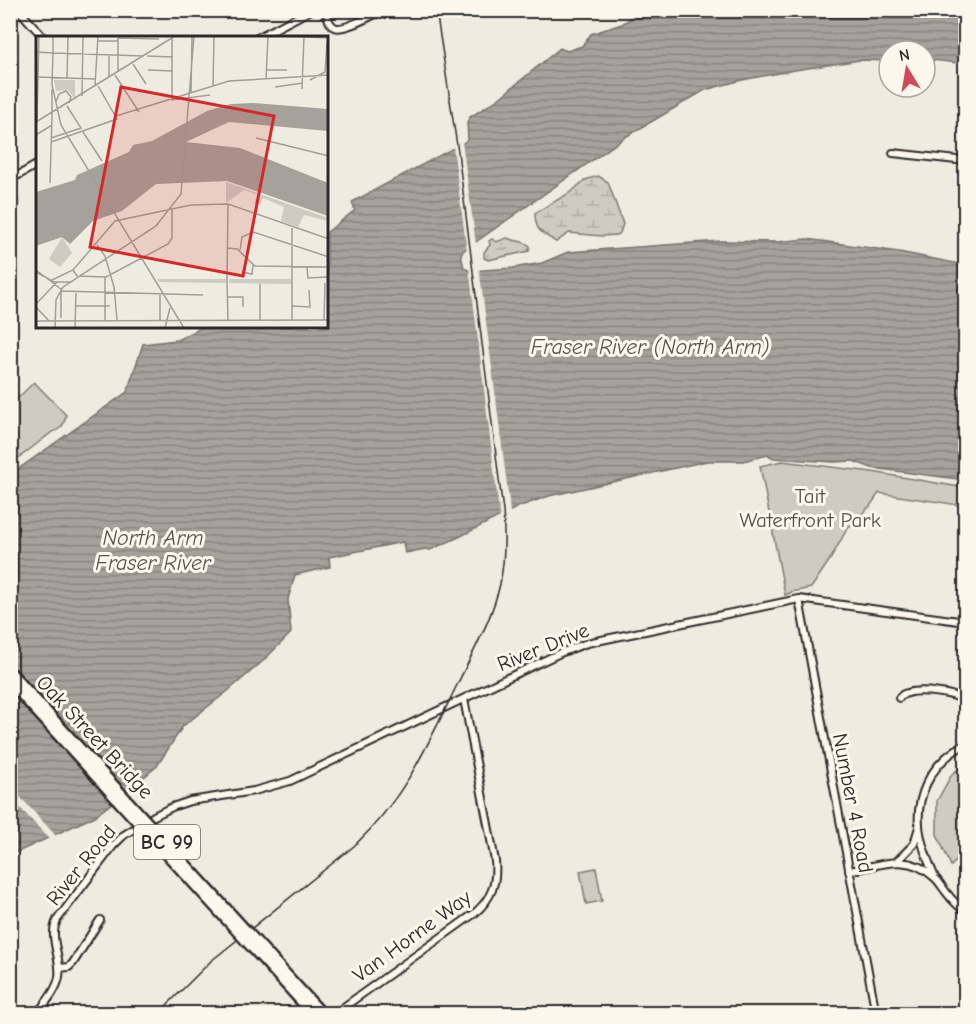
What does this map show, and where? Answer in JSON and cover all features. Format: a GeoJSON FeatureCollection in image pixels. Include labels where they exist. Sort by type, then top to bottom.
{"type":"FeatureCollection","features":[{"type":"Feature","properties":{"kind":"highway","name":"Oak Street Bridge"},"geometry":{"type":"LineString","coordinates":[[10,672],[322,1014]]}},
{"type":"Feature","properties":{"kind":"highway","name":"Oak Street Bridge"},"geometry":{"type":"LineString","coordinates":[[10,682],[313,1014]]}},
{"type":"Feature","properties":{"kind":"street"},"geometry":{"type":"LineString","coordinates":[[19,10],[42,36]]}},
{"type":"Feature","properties":{"kind":"street"},"geometry":{"type":"LineString","coordinates":[[260,36],[311,10]]}},
{"type":"Feature","properties":{"kind":"street"},"geometry":{"type":"LineString","coordinates":[[326,10],[335,28],[350,25],[384,10]]}},
{"type":"Feature","properties":{"kind":"street"},"geometry":{"type":"LineString","coordinates":[[893,153],[966,161]]}},
{"type":"Feature","properties":{"kind":"street"},"geometry":{"type":"LineString","coordinates":[[10,180],[36,165]]}},
{"type":"Feature","properties":{"kind":"street"},"geometry":{"type":"LineString","coordinates":[[10,194],[14,203],[11,209]]}},
{"type":"Feature","properties":{"kind":"street","name":"River Drive"},"geometry":{"type":"LineString","coordinates":[[154,816],[190,801],[254,791],[290,781],[580,645],[799,599],[966,622]]}},
{"type":"Feature","properties":{"kind":"street","name":"Number 4 Road"},"geometry":{"type":"LineString","coordinates":[[799,599],[876,1014]]}},
{"type":"Feature","properties":{"kind":"street"},"geometry":{"type":"LineString","coordinates":[[899,698],[904,693],[914,691],[951,694],[966,702]]}},
{"type":"Feature","properties":{"kind":"street","name":"Van Horne Way"},"geometry":{"type":"LineString","coordinates":[[334,1014],[475,914],[494,888],[495,861],[464,699]]}},
{"type":"Feature","properties":{"kind":"street"},"geometry":{"type":"LineString","coordinates":[[897,861],[914,844],[921,798],[927,782],[945,758],[966,744]]}},
{"type":"Feature","properties":{"kind":"street","name":"River Road"},"geometry":{"type":"LineString","coordinates":[[39,1010],[57,984],[59,968],[53,932],[57,920],[112,846],[124,835],[154,816]]}},
{"type":"Feature","properties":{"kind":"street"},"geometry":{"type":"LineString","coordinates":[[918,824],[923,847],[935,878],[948,896],[966,912]]}},
{"type":"Feature","properties":{"kind":"street"},"geometry":{"type":"LineString","coordinates":[[849,871],[897,861],[922,869],[935,878]]}},
{"type":"Feature","properties":{"kind":"street"},"geometry":{"type":"LineString","coordinates":[[59,968],[69,967],[73,963],[100,920]]}},
{"type":"Feature","properties":{"kind":"street"},"geometry":{"type":"LineString","coordinates":[[39,1010],[50,1014]]}},
{"type":"Feature","properties":{"kind":"green space"},"geometry":{"type":"Polygon","coordinates":[[[598,176],[608,182],[623,224],[620,233],[602,236],[569,233],[556,242],[540,231],[536,224],[535,213],[571,192],[585,180],[598,176]]]}},
{"type":"Feature","properties":{"kind":"green space"},"geometry":{"type":"Polygon","coordinates":[[[507,238],[527,244],[530,246],[529,251],[488,260],[484,258],[484,252],[490,245],[489,241],[492,239],[496,242],[507,238]]]}},
{"type":"Feature","properties":{"kind":"green space"},"geometry":{"type":"Polygon","coordinates":[[[34,382],[66,415],[60,428],[11,464],[11,405],[34,382]]]}},
{"type":"Feature","properties":{"kind":"green space","name":"Tait Waterfront Park"},"geometry":{"type":"Polygon","coordinates":[[[782,461],[872,472],[965,488],[965,506],[879,493],[870,506],[847,529],[811,588],[785,595],[760,466],[782,461]]]}},
{"type":"Feature","properties":{"kind":"green space"},"geometry":{"type":"Polygon","coordinates":[[[965,764],[965,852],[951,866],[937,834],[937,801],[952,774],[965,764]]]}},
{"type":"Feature","properties":{"kind":"green space"},"geometry":{"type":"Polygon","coordinates":[[[596,868],[602,901],[586,904],[580,871],[596,868]]]}},
{"type":"Feature","properties":{"kind":"water","name":"North Arm Fraser River"},"geometry":{"type":"Polygon","coordinates":[[[642,11],[965,11],[965,64],[937,60],[937,39],[877,39],[877,61],[860,60],[795,70],[705,90],[627,136],[463,251],[461,255],[464,268],[470,271],[542,263],[568,252],[721,241],[776,242],[807,239],[899,252],[965,265],[965,480],[872,468],[853,461],[774,458],[768,455],[743,461],[707,461],[549,496],[518,507],[430,550],[405,553],[403,542],[329,557],[330,567],[295,575],[288,599],[291,633],[263,661],[183,726],[157,766],[95,816],[11,855],[10,475],[127,392],[143,344],[177,340],[201,328],[328,328],[328,231],[355,210],[352,202],[465,142],[468,139],[467,122],[470,117],[497,100],[560,48],[567,51],[582,46],[591,34],[622,24],[642,11]]]}},
{"type":"Feature","properties":{"kind":"pier"},"geometry":{"type":"Polygon","coordinates":[[[462,141],[476,245],[467,252],[453,146],[462,141]]]}},
{"type":"Feature","properties":{"kind":"pier"},"geometry":{"type":"Polygon","coordinates":[[[469,267],[479,267],[509,501],[510,514],[500,519],[469,267]]]}},
{"type":"Feature","properties":{"kind":"pier"},"geometry":{"type":"Polygon","coordinates":[[[11,787],[57,837],[50,840],[11,798],[11,787]]]}},
{"type":"Feature","properties":{"kind":"railway"},"geometry":{"type":"LineString","coordinates":[[158,1014],[211,961],[354,846],[372,828],[401,790],[425,750],[482,635],[497,597],[504,556],[503,511],[458,152],[436,10]]}},
{"type":"Feature","properties":{"kind":"water label","name":"Fraser River (North Arm)"},"geometry":{"type":"Point","coordinates":[650,346]}}]}
